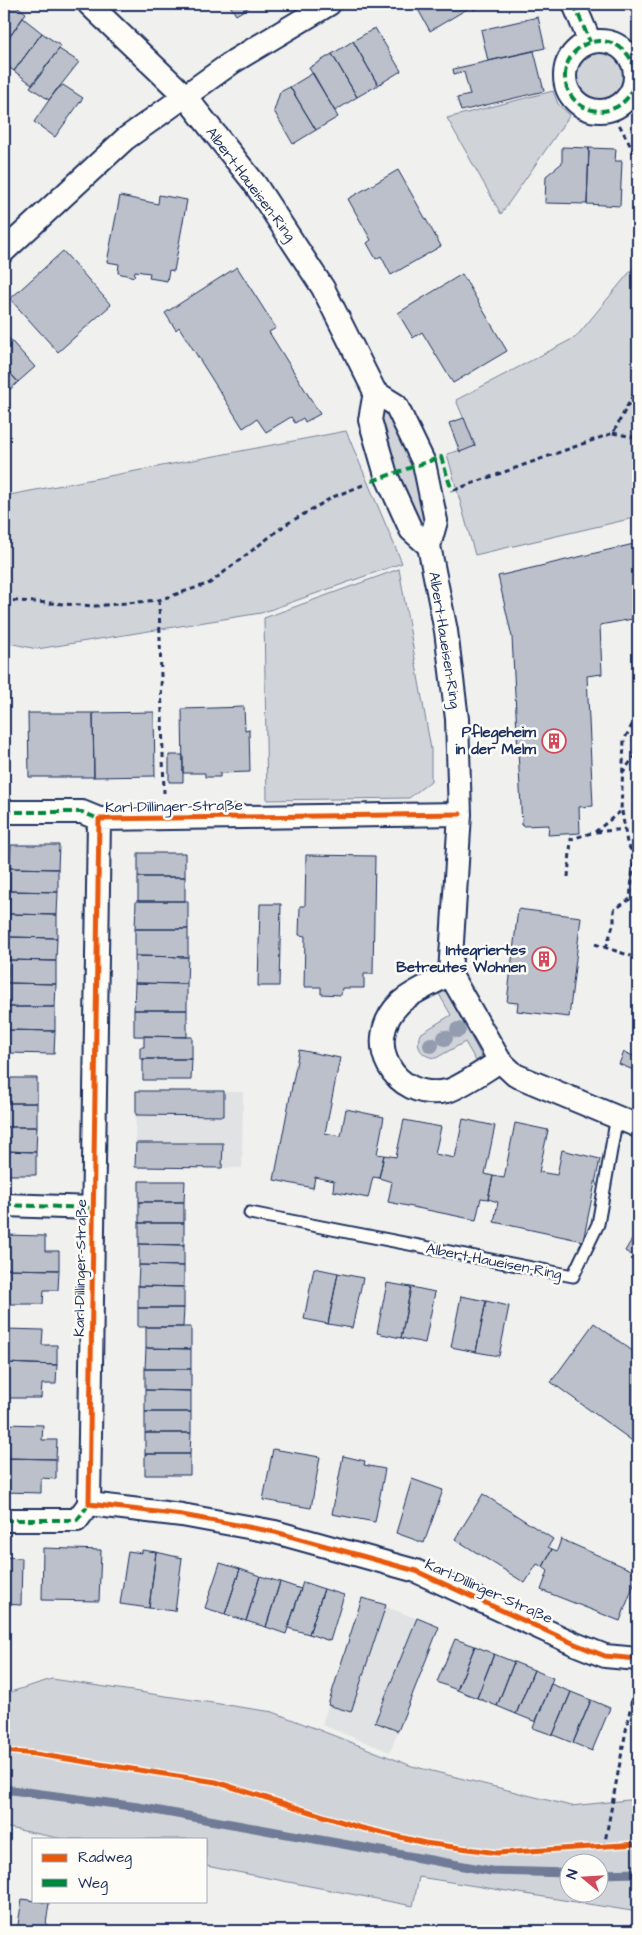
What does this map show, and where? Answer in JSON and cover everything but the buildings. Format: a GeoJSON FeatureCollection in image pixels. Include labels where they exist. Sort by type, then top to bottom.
{"type":"FeatureCollection","features":[{"type":"Feature","properties":{"kind":"street","name":"Albert-Haueisen-Ring"},"geometry":{"type":"LineString","coordinates":[[88,4],[185,96],[255,184],[292,237],[323,288],[375,392],[396,405],[424,463],[436,521],[429,546],[446,631],[457,719],[460,814],[450,974]]}},
{"type":"Feature","properties":{"kind":"street"},"geometry":{"type":"LineString","coordinates":[[4,251],[125,140],[234,61],[329,4]]}},
{"type":"Feature","properties":{"kind":"street"},"geometry":{"type":"LineString","coordinates":[[574,4],[590,42]]}},
{"type":"Feature","properties":{"kind":"street"},"geometry":{"type":"LineString","coordinates":[[602,41],[619,46],[631,59],[635,70],[634,82],[630,93],[623,102],[611,109],[591,109],[580,104],[567,87],[567,65],[576,51],[590,42],[602,41]]}},
{"type":"Feature","properties":{"kind":"street"},"geometry":{"type":"LineString","coordinates":[[375,392],[370,420],[386,475],[411,530],[429,546]]}},
{"type":"Feature","properties":{"kind":"street","name":"Karl-Dillinger-Straße"},"geometry":{"type":"LineString","coordinates":[[4,812],[82,812],[99,819],[460,814]]}},
{"type":"Feature","properties":{"kind":"street","name":"Karl-Dillinger-Straße"},"geometry":{"type":"LineString","coordinates":[[99,819],[89,1504],[182,1515],[275,1532],[416,1572],[575,1644],[637,1667]]}},
{"type":"Feature","properties":{"kind":"street"},"geometry":{"type":"LineString","coordinates":[[500,1061],[448,1091],[425,1092],[405,1086],[391,1070],[382,1050],[386,1023],[400,1002],[450,974],[500,1061],[515,1075],[638,1126]]}},
{"type":"Feature","properties":{"kind":"street","name":"Karl-Dillinger-Straße"},"geometry":{"type":"LineString","coordinates":[[4,1205],[93,1208]]}},
{"type":"Feature","properties":{"kind":"street"},"geometry":{"type":"LineString","coordinates":[[4,1520],[77,1520],[89,1504]]}},
{"type":"Feature","properties":{"kind":"lane","name":"Albert-Haueisen-Ring"},"geometry":{"type":"LineString","coordinates":[[250,1213],[573,1276],[598,1224],[617,1116]]}},
{"type":"Feature","properties":{"kind":"path"},"geometry":{"type":"LineString","coordinates":[[611,109],[638,160]]}},
{"type":"Feature","properties":{"kind":"path"},"geometry":{"type":"LineString","coordinates":[[613,434],[638,386]]}},
{"type":"Feature","properties":{"kind":"path"},"geometry":{"type":"LineString","coordinates":[[452,491],[613,434],[638,438]]}},
{"type":"Feature","properties":{"kind":"path"},"geometry":{"type":"LineString","coordinates":[[4,600],[94,606],[159,600],[210,584],[285,524],[333,497],[365,484]]}},
{"type":"Feature","properties":{"kind":"path"},"geometry":{"type":"LineString","coordinates":[[159,600],[165,818]]}},
{"type":"Feature","properties":{"kind":"path"},"geometry":{"type":"LineString","coordinates":[[638,714],[624,740],[622,774],[622,811],[627,842],[634,858],[638,862]]}},
{"type":"Feature","properties":{"kind":"path"},"geometry":{"type":"LineString","coordinates":[[622,774],[638,752]]}},
{"type":"Feature","properties":{"kind":"path"},"geometry":{"type":"LineString","coordinates":[[595,832],[622,811]]}},
{"type":"Feature","properties":{"kind":"path"},"geometry":{"type":"LineString","coordinates":[[568,877],[571,839],[595,832],[625,829]]}},
{"type":"Feature","properties":{"kind":"path"},"geometry":{"type":"LineString","coordinates":[[606,948],[614,922],[614,910],[630,899],[634,858]]}},
{"type":"Feature","properties":{"kind":"path"},"geometry":{"type":"LineString","coordinates":[[595,944],[631,956]]}},
{"type":"Feature","properties":{"kind":"path"},"geometry":{"type":"LineString","coordinates":[[604,1847],[637,1667]]}},
{"type":"Feature","properties":{"kind":"path"},"geometry":{"type":"LineString","coordinates":[[4,1751],[35,1754],[216,1782],[358,1827],[425,1843],[498,1853],[638,1844]]}},
{"type":"Feature","properties":{"kind":"shaded area"},"geometry":{"type":"Polygon","coordinates":[[[600,41],[619,47],[629,57],[635,76],[629,95],[619,105],[600,111],[581,105],[571,95],[565,76],[571,57],[581,47],[600,41]]]}},
{"type":"Feature","properties":{"kind":"shaded area"},"geometry":{"type":"Polygon","coordinates":[[[553,91],[558,104],[570,115],[501,214],[447,118],[553,91]]]}},
{"type":"Feature","properties":{"kind":"shaded area"},"geometry":{"type":"Polygon","coordinates":[[[638,262],[638,517],[475,555],[447,454],[475,446],[456,400],[576,337],[638,262]]]}},
{"type":"Feature","properties":{"kind":"shaded area"},"geometry":{"type":"Polygon","coordinates":[[[375,392],[424,463],[429,546],[386,475],[375,392]]]}},
{"type":"Feature","properties":{"kind":"shaded area"},"geometry":{"type":"Polygon","coordinates":[[[346,431],[402,563],[261,613],[37,649],[4,642],[4,496],[346,431]]]}},
{"type":"Feature","properties":{"kind":"shaded area"},"geometry":{"type":"Polygon","coordinates":[[[399,569],[431,749],[431,781],[409,798],[267,800],[264,618],[399,569]]]}},
{"type":"Feature","properties":{"kind":"shaded area"},"geometry":{"type":"Polygon","coordinates":[[[446,991],[482,1057],[476,1061],[465,1042],[436,1058],[423,1054],[419,1047],[420,1034],[451,1015],[439,994],[446,991]]]}},
{"type":"Feature","properties":{"kind":"shaded area"},"geometry":{"type":"Polygon","coordinates":[[[136,1091],[243,1092],[242,1168],[135,1167],[136,1091]]]}},
{"type":"Feature","properties":{"kind":"shaded area"},"geometry":{"type":"Polygon","coordinates":[[[362,1598],[439,1627],[390,1752],[322,1725],[362,1598]]]}},
{"type":"Feature","properties":{"kind":"shaded area"},"geometry":{"type":"Polygon","coordinates":[[[52,1679],[273,1712],[412,1766],[571,1806],[638,1799],[638,1912],[575,1902],[610,1902],[610,1852],[560,1852],[560,1900],[419,1877],[413,1906],[208,1866],[208,1838],[58,1838],[4,1827],[4,1694],[52,1679]]]}},
{"type":"Feature","properties":{"kind":"waterway"},"geometry":{"type":"LineString","coordinates":[[4,1789],[138,1807],[491,1871],[560,1873]]}},
{"type":"Feature","properties":{"kind":"waterway"},"geometry":{"type":"LineString","coordinates":[[610,1874],[638,1873]]}},
{"type":"Feature","properties":{"kind":"marked path"},"geometry":{"type":"LineString","coordinates":[[574,4],[590,42]]}},
{"type":"Feature","properties":{"kind":"marked path"},"geometry":{"type":"LineString","coordinates":[[600,41],[619,47],[629,57],[635,76],[629,95],[619,105],[600,111],[581,105],[571,95],[565,76],[571,57],[581,47],[600,41]]}},
{"type":"Feature","properties":{"kind":"marked path"},"geometry":{"type":"LineString","coordinates":[[372,481],[441,457],[452,491]]}},
{"type":"Feature","properties":{"kind":"marked path"},"geometry":{"type":"LineString","coordinates":[[4,812],[82,812],[99,819]]}},
{"type":"Feature","properties":{"kind":"marked path"},"geometry":{"type":"LineString","coordinates":[[4,1205],[93,1208]]}},
{"type":"Feature","properties":{"kind":"marked path"},"geometry":{"type":"LineString","coordinates":[[4,1520],[77,1520],[89,1504]]}},
{"type":"Feature","properties":{"kind":"cycle path"},"geometry":{"type":"LineString","coordinates":[[460,814],[99,819],[89,1504],[182,1515],[275,1532],[416,1571],[605,1656],[638,1659]]}},
{"type":"Feature","properties":{"kind":"cycle path"},"geometry":{"type":"LineString","coordinates":[[4,1751],[35,1754],[216,1782],[358,1827],[425,1843],[497,1853],[638,1844]]}},
{"type":"Feature","properties":{"kind":"place","name":"Pflegeheim in der Melm"},"geometry":{"type":"Point","coordinates":[554,741]}},
{"type":"Feature","properties":{"kind":"place","name":"Integriertes Betreutes Wohnen"},"geometry":{"type":"Point","coordinates":[544,959]}}]}
